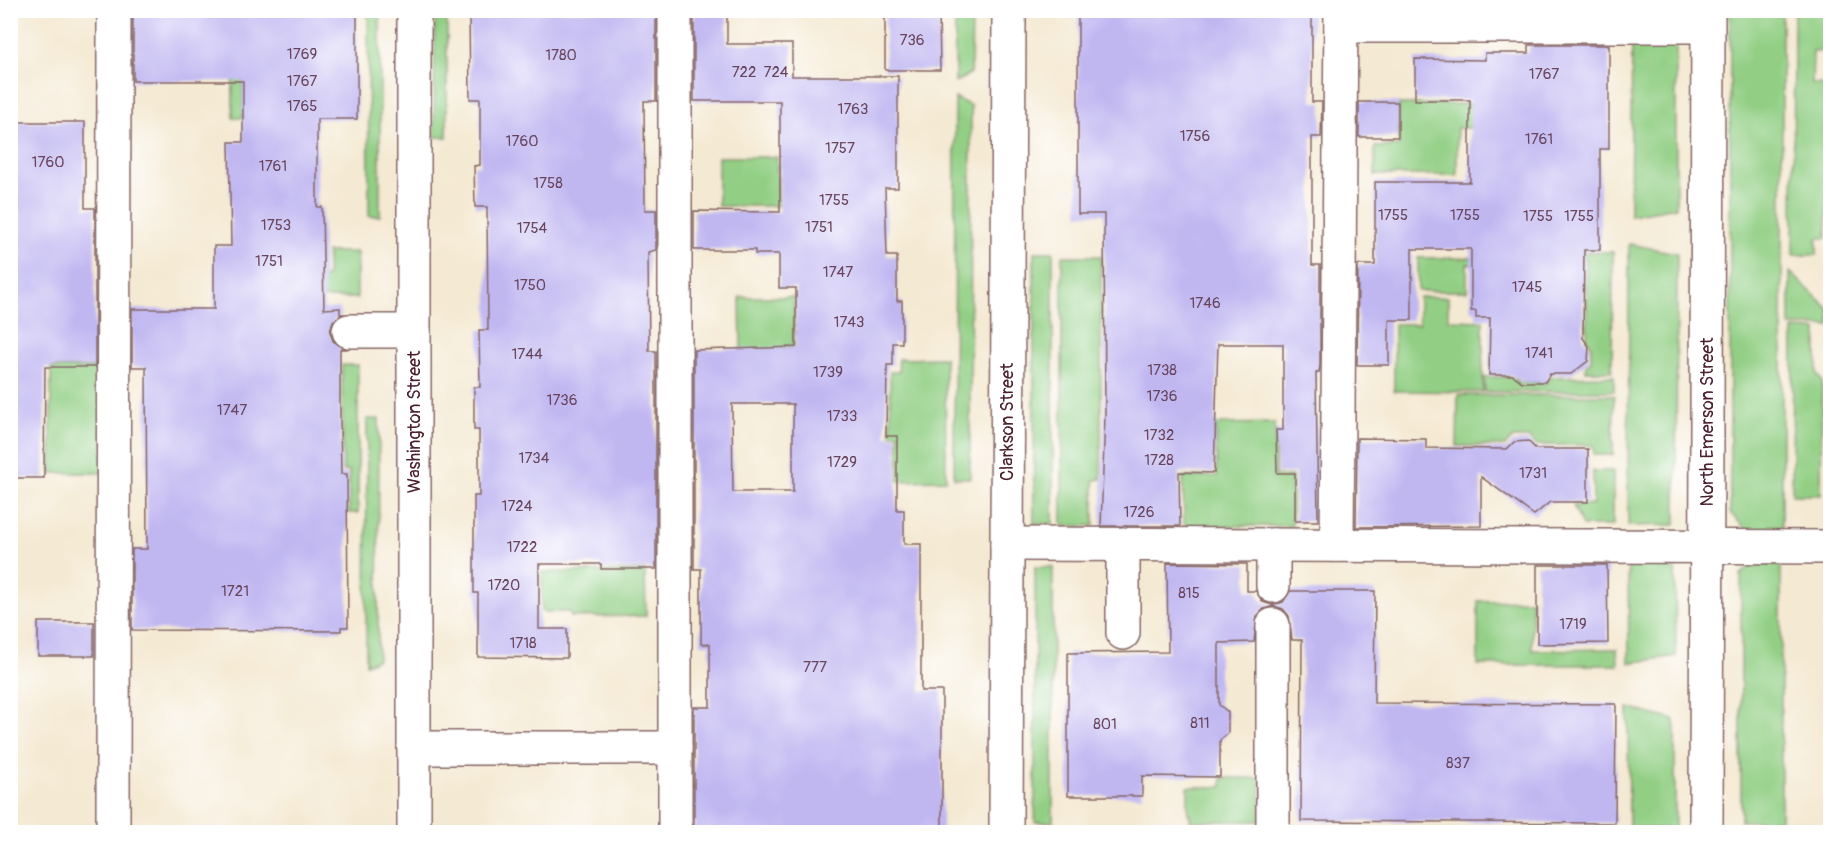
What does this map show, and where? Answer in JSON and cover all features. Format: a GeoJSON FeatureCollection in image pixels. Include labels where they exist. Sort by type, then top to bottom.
{"type":"FeatureCollection","features":[{"type":"Feature","properties":{"kind":"street"},"geometry":{"type":"LineString","coordinates":[[113,832],[114,10]]}},
{"type":"Feature","properties":{"kind":"street","name":"Washington Street"},"geometry":{"type":"LineString","coordinates":[[414,10],[414,832]]}},
{"type":"Feature","properties":{"kind":"street"},"geometry":{"type":"LineString","coordinates":[[675,10],[675,832]]}},
{"type":"Feature","properties":{"kind":"street","name":"Clarkson Street"},"geometry":{"type":"LineString","coordinates":[[1006,832],[1008,10]]}},
{"type":"Feature","properties":{"kind":"street"},"geometry":{"type":"LineString","coordinates":[[1337,545],[1341,18],[1707,18]]}},
{"type":"Feature","properties":{"kind":"street","name":"North Emerson Street"},"geometry":{"type":"LineString","coordinates":[[1706,832],[1707,18]]}},
{"type":"Feature","properties":{"kind":"street"},"geometry":{"type":"LineString","coordinates":[[349,331],[414,331]]}},
{"type":"Feature","properties":{"kind":"street"},"geometry":{"type":"LineString","coordinates":[[1007,544],[1830,547]]}},
{"type":"Feature","properties":{"kind":"street"},"geometry":{"type":"LineString","coordinates":[[1123,544],[1123,633]]}},
{"type":"Feature","properties":{"kind":"street"},"geometry":{"type":"LineString","coordinates":[[1273,545],[1273,586]]}},
{"type":"Feature","properties":{"kind":"street"},"geometry":{"type":"LineString","coordinates":[[1273,625],[1273,832]]}},
{"type":"Feature","properties":{"kind":"street"},"geometry":{"type":"LineString","coordinates":[[414,748],[675,748]]}},
{"type":"Feature","properties":{"kind":"green space"},"geometry":{"type":"Polygon","coordinates":[[[232,11],[243,11],[243,118],[233,118],[232,11]]]}},
{"type":"Feature","properties":{"kind":"green space"},"geometry":{"type":"Polygon","coordinates":[[[368,11],[380,11],[380,216],[369,216],[368,11]]]}},
{"type":"Feature","properties":{"kind":"green space"},"geometry":{"type":"Polygon","coordinates":[[[435,11],[447,11],[447,137],[434,137],[435,11]]]}},
{"type":"Feature","properties":{"kind":"green space"},"geometry":{"type":"Polygon","coordinates":[[[955,11],[972,11],[971,73],[955,83],[955,11]]]}},
{"type":"Feature","properties":{"kind":"green space"},"geometry":{"type":"Polygon","coordinates":[[[1730,11],[1782,11],[1782,530],[1747,530],[1730,513],[1730,11]]]}},
{"type":"Feature","properties":{"kind":"green space"},"geometry":{"type":"Polygon","coordinates":[[[1794,11],[1824,11],[1824,51],[1813,52],[1812,84],[1828,85],[1827,238],[1817,238],[1817,255],[1793,255],[1794,11]]]}},
{"type":"Feature","properties":{"kind":"green space"},"geometry":{"type":"Polygon","coordinates":[[[1632,37],[1676,38],[1676,207],[1630,215],[1632,37]]]}},
{"type":"Feature","properties":{"kind":"green space"},"geometry":{"type":"Polygon","coordinates":[[[955,98],[971,106],[970,478],[954,478],[955,98]]]}},
{"type":"Feature","properties":{"kind":"green space"},"geometry":{"type":"Polygon","coordinates":[[[1399,104],[1478,104],[1478,128],[1457,128],[1457,175],[1375,175],[1375,147],[1399,146],[1399,104]]]}},
{"type":"Feature","properties":{"kind":"green space"},"geometry":{"type":"Polygon","coordinates":[[[718,157],[777,157],[778,206],[718,206],[718,157]]]}},
{"type":"Feature","properties":{"kind":"green space"},"geometry":{"type":"Polygon","coordinates":[[[1629,244],[1677,253],[1676,525],[1628,526],[1629,244]]]}},
{"type":"Feature","properties":{"kind":"green space"},"geometry":{"type":"Polygon","coordinates":[[[327,252],[357,252],[357,298],[316,298],[316,277],[327,277],[327,252]]]}},
{"type":"Feature","properties":{"kind":"green space"},"geometry":{"type":"Polygon","coordinates":[[[1034,252],[1053,252],[1053,524],[1034,524],[1034,252]]]}},
{"type":"Feature","properties":{"kind":"green space"},"geometry":{"type":"Polygon","coordinates":[[[1512,252],[1613,252],[1612,371],[1586,371],[1586,365],[1591,361],[1591,345],[1587,339],[1586,258],[1512,258],[1512,252]]]}},
{"type":"Feature","properties":{"kind":"green space"},"geometry":{"type":"Polygon","coordinates":[[[1062,256],[1101,256],[1101,479],[1094,480],[1094,526],[1062,526],[1062,256]]]}},
{"type":"Feature","properties":{"kind":"green space"},"geometry":{"type":"Polygon","coordinates":[[[1418,258],[1506,258],[1506,263],[1467,264],[1467,291],[1418,291],[1418,258]]]}},
{"type":"Feature","properties":{"kind":"green space"},"geometry":{"type":"Polygon","coordinates":[[[1790,272],[1830,310],[1830,326],[1790,326],[1790,272]]]}},
{"type":"Feature","properties":{"kind":"green space"},"geometry":{"type":"Polygon","coordinates":[[[740,297],[794,297],[794,346],[783,346],[783,354],[741,350],[740,297]]]}},
{"type":"Feature","properties":{"kind":"green space"},"geometry":{"type":"Polygon","coordinates":[[[1419,297],[1448,297],[1448,320],[1483,321],[1483,392],[1394,391],[1394,324],[1419,324],[1419,297]]]}},
{"type":"Feature","properties":{"kind":"green space"},"geometry":{"type":"Polygon","coordinates":[[[1793,329],[1817,330],[1817,374],[1822,382],[1821,495],[1792,495],[1793,329]]]}},
{"type":"Feature","properties":{"kind":"green space"},"geometry":{"type":"Polygon","coordinates":[[[945,358],[946,480],[899,481],[899,434],[891,434],[890,372],[899,372],[898,359],[945,358]]]}},
{"type":"Feature","properties":{"kind":"green space"},"geometry":{"type":"Polygon","coordinates":[[[342,365],[358,365],[358,513],[349,513],[349,471],[343,471],[342,365]]]}},
{"type":"Feature","properties":{"kind":"green space"},"geometry":{"type":"Polygon","coordinates":[[[51,368],[102,368],[102,473],[51,473],[51,368]]]}},
{"type":"Feature","properties":{"kind":"green space"},"geometry":{"type":"Polygon","coordinates":[[[1614,376],[1614,391],[1485,392],[1484,377],[1511,377],[1520,383],[1546,383],[1551,377],[1614,376]]]}},
{"type":"Feature","properties":{"kind":"green space"},"geometry":{"type":"Polygon","coordinates":[[[1458,395],[1614,395],[1613,455],[1594,455],[1593,445],[1536,445],[1529,438],[1513,438],[1505,446],[1457,446],[1458,395]]]}},
{"type":"Feature","properties":{"kind":"green space"},"geometry":{"type":"Polygon","coordinates":[[[367,419],[379,419],[378,659],[366,664],[367,419]]]}},
{"type":"Feature","properties":{"kind":"green space"},"geometry":{"type":"Polygon","coordinates":[[[1275,423],[1275,476],[1292,476],[1292,526],[1184,526],[1183,477],[1217,476],[1216,424],[1275,423]]]}},
{"type":"Feature","properties":{"kind":"green space"},"geometry":{"type":"Polygon","coordinates":[[[1593,471],[1613,471],[1613,526],[1582,526],[1573,505],[1593,505],[1593,471]]]}},
{"type":"Feature","properties":{"kind":"green space"},"geometry":{"type":"Polygon","coordinates":[[[1628,563],[1675,563],[1676,656],[1629,663],[1628,563]]]}},
{"type":"Feature","properties":{"kind":"green space"},"geometry":{"type":"Polygon","coordinates":[[[1752,564],[1781,564],[1781,821],[1741,821],[1741,575],[1752,564]]]}},
{"type":"Feature","properties":{"kind":"green space"},"geometry":{"type":"Polygon","coordinates":[[[1035,567],[1053,567],[1053,822],[1035,822],[1035,567]]]}},
{"type":"Feature","properties":{"kind":"green space"},"geometry":{"type":"Polygon","coordinates":[[[645,571],[646,616],[571,617],[570,612],[542,612],[542,572],[645,571]]]}},
{"type":"Feature","properties":{"kind":"green space"},"geometry":{"type":"Polygon","coordinates":[[[1532,600],[1532,650],[1617,649],[1618,665],[1478,665],[1478,601],[1532,600]]]}},
{"type":"Feature","properties":{"kind":"green space"},"geometry":{"type":"Polygon","coordinates":[[[1628,708],[1675,720],[1675,829],[1629,829],[1628,708]]]}},
{"type":"Feature","properties":{"kind":"green space"},"geometry":{"type":"Polygon","coordinates":[[[1222,778],[1261,778],[1260,821],[1190,821],[1188,787],[1222,787],[1222,778]]]}},
{"type":"Feature","properties":{"kind":"building"},"geometry":{"type":"Polygon","coordinates":[[[133,10],[357,10],[357,119],[317,119],[317,207],[322,207],[324,309],[340,308],[340,314],[343,314],[333,321],[330,332],[333,341],[346,349],[340,349],[340,417],[341,474],[347,474],[348,627],[341,627],[341,631],[132,630],[132,549],[147,549],[146,367],[132,367],[132,309],[214,309],[214,246],[231,246],[229,142],[243,142],[243,81],[133,81],[133,10]]]}},
{"type":"Feature","properties":{"kind":"building"},"geometry":{"type":"Polygon","coordinates":[[[656,10],[656,101],[644,101],[645,210],[656,210],[656,250],[648,252],[649,351],[656,351],[656,569],[601,569],[601,564],[539,564],[539,629],[567,629],[567,658],[478,657],[478,593],[474,593],[474,496],[479,496],[479,430],[474,430],[474,387],[480,387],[479,330],[488,330],[487,207],[475,207],[474,166],[480,165],[480,99],[470,99],[469,12],[656,10]]]}},
{"type":"Feature","properties":{"kind":"building"},"geometry":{"type":"Polygon","coordinates":[[[694,10],[727,10],[727,44],[792,44],[792,76],[898,76],[898,188],[885,188],[887,256],[897,256],[897,301],[902,301],[902,343],[893,343],[893,365],[887,365],[886,436],[897,436],[897,510],[904,510],[904,544],[921,544],[921,691],[942,691],[942,832],[694,832],[694,707],[710,707],[710,644],[701,644],[701,569],[694,569],[694,350],[796,347],[796,288],[779,288],[779,254],[755,254],[755,250],[694,250],[694,211],[780,212],[780,101],[694,101],[694,10]],[[732,404],[733,492],[793,492],[793,404],[732,404]]]}},
{"type":"Feature","properties":{"kind":"building"},"geometry":{"type":"Polygon","coordinates":[[[885,10],[939,10],[940,70],[885,70],[885,10]]]}},
{"type":"Feature","properties":{"kind":"building"},"geometry":{"type":"Polygon","coordinates":[[[1078,10],[1312,10],[1312,102],[1322,102],[1321,137],[1312,137],[1312,265],[1320,265],[1320,365],[1319,372],[1316,372],[1318,521],[1295,521],[1295,473],[1277,473],[1276,430],[1283,430],[1283,344],[1218,344],[1214,473],[1179,472],[1180,526],[1101,526],[1105,415],[1104,214],[1078,214],[1078,10]]]}},
{"type":"Feature","properties":{"kind":"building"},"geometry":{"type":"Polygon","coordinates":[[[1529,45],[1609,45],[1609,149],[1600,149],[1600,250],[1584,250],[1583,338],[1589,346],[1588,361],[1571,374],[1550,374],[1545,382],[1522,382],[1513,375],[1489,375],[1490,318],[1476,318],[1476,311],[1471,311],[1471,249],[1412,249],[1412,320],[1389,320],[1389,365],[1357,365],[1358,265],[1375,265],[1375,182],[1470,182],[1470,100],[1415,100],[1415,59],[1485,60],[1485,53],[1529,53],[1529,45]]]}},
{"type":"Feature","properties":{"kind":"building"},"geometry":{"type":"Polygon","coordinates":[[[1359,102],[1398,102],[1398,137],[1359,137],[1359,102]]]}},
{"type":"Feature","properties":{"kind":"building"},"geometry":{"type":"Polygon","coordinates":[[[10,122],[85,122],[85,208],[95,208],[95,367],[45,367],[44,478],[10,478],[10,390],[14,390],[10,313],[10,122]]]}},
{"type":"Feature","properties":{"kind":"building"},"geometry":{"type":"Polygon","coordinates":[[[1357,438],[1426,439],[1426,448],[1507,449],[1514,442],[1528,441],[1536,449],[1588,449],[1588,502],[1550,502],[1534,515],[1481,477],[1481,526],[1356,527],[1357,438]]]}},
{"type":"Feature","properties":{"kind":"building"},"geometry":{"type":"Polygon","coordinates":[[[1167,563],[1247,564],[1247,591],[1256,591],[1263,602],[1272,605],[1283,602],[1290,591],[1375,591],[1374,703],[1616,704],[1615,823],[1301,821],[1302,640],[1292,640],[1289,616],[1283,609],[1274,606],[1264,609],[1257,616],[1254,642],[1219,643],[1219,705],[1228,712],[1228,733],[1220,740],[1220,777],[1142,776],[1142,796],[1068,796],[1068,653],[1168,652],[1167,563]]]}},
{"type":"Feature","properties":{"kind":"building"},"geometry":{"type":"Polygon","coordinates":[[[1537,565],[1607,565],[1608,643],[1537,644],[1537,565]]]}},
{"type":"Feature","properties":{"kind":"building"},"geometry":{"type":"Polygon","coordinates":[[[38,622],[94,622],[94,656],[38,656],[38,622]]]}}]}
